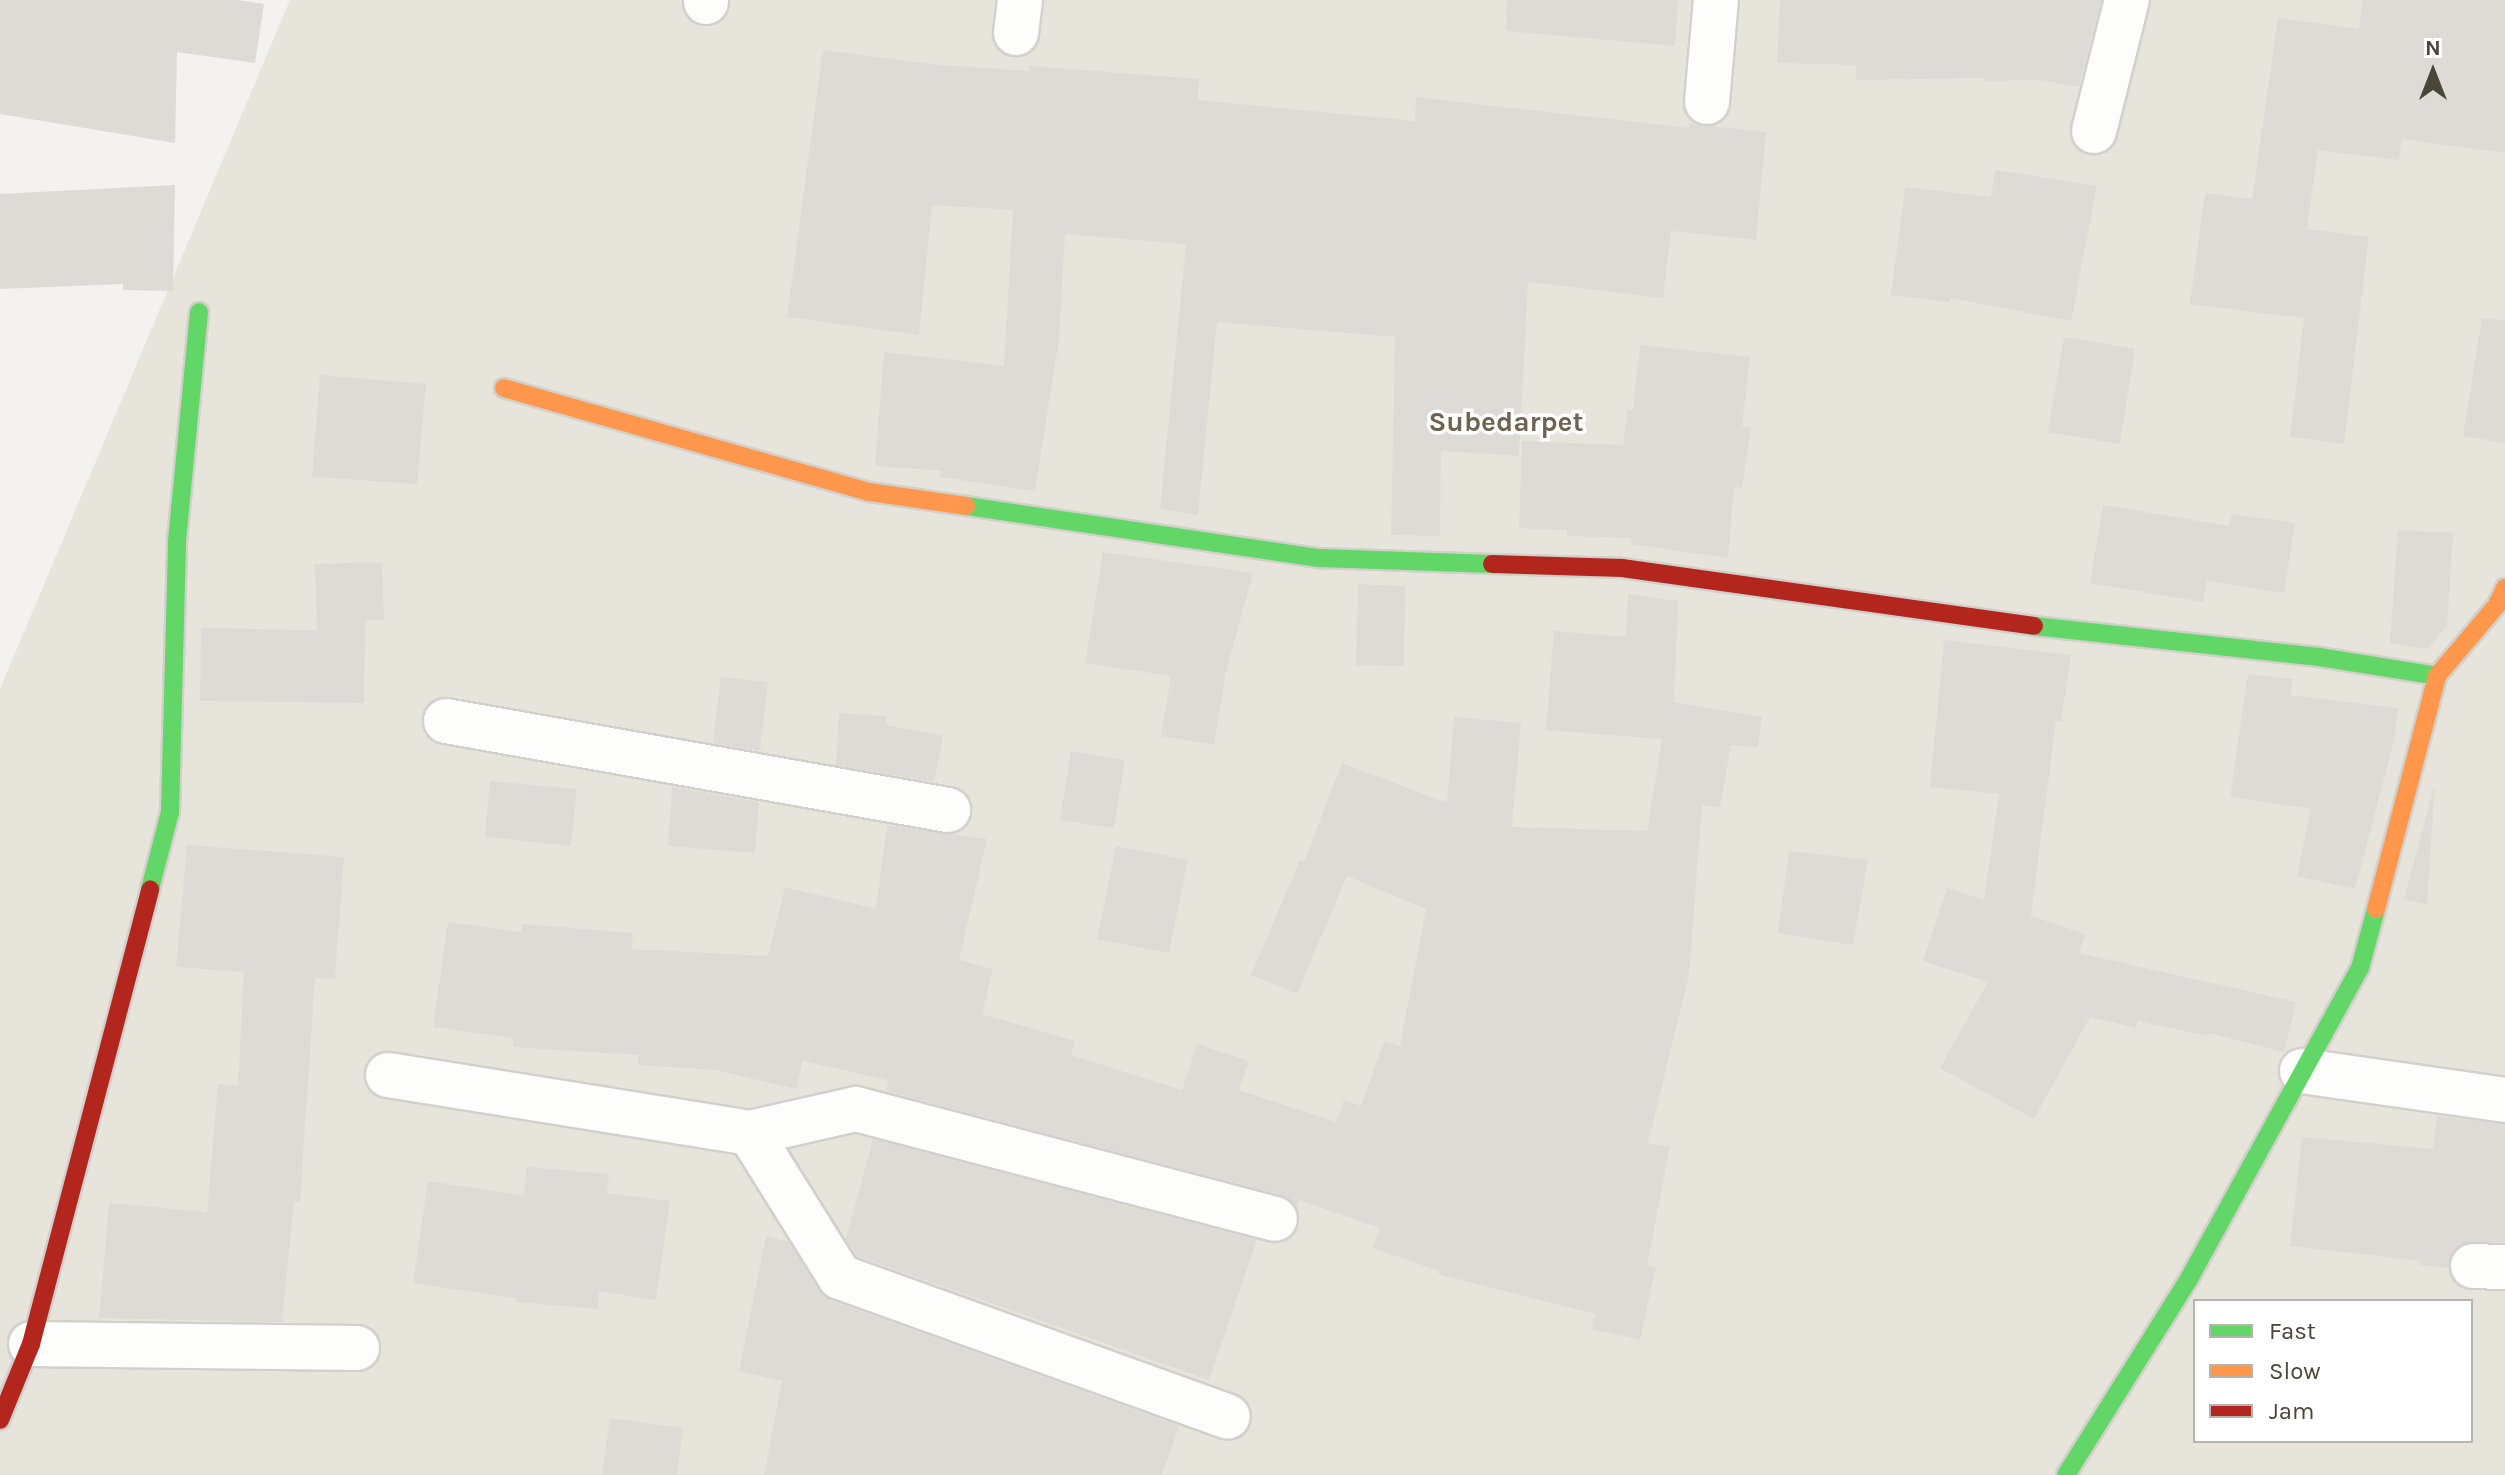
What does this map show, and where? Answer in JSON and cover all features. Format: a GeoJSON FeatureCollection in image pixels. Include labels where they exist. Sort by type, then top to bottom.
{"type":"FeatureCollection","features":[{"type":"Feature","properties":{"kind":"street"},"geometry":{"type":"LineString","coordinates":[[1707,102],[1716,0]]}},
{"type":"Feature","properties":{"kind":"street"},"geometry":{"type":"LineString","coordinates":[[2094,131],[2127,0]]}},
{"type":"Feature","properties":{"kind":"street"},"geometry":{"type":"LineString","coordinates":[[0,1420],[31,1344],[170,812],[177,541],[199,312]]}},
{"type":"Feature","properties":{"kind":"street"},"geometry":{"type":"LineString","coordinates":[[504,388],[869,492],[1320,558],[1622,568],[1996,622],[2319,657],[2437,676]]}},
{"type":"Feature","properties":{"kind":"street"},"geometry":{"type":"LineString","coordinates":[[2066,1475],[2190,1277],[2360,968],[2437,676],[2497,605],[2505,588]]}},
{"type":"Feature","properties":{"kind":"street"},"geometry":{"type":"LineString","coordinates":[[446,721],[948,810]]}},
{"type":"Feature","properties":{"kind":"street"},"geometry":{"type":"LineString","coordinates":[[2302,1071],[2505,1100]]}},
{"type":"Feature","properties":{"kind":"street"},"geometry":{"type":"LineString","coordinates":[[388,1075],[750,1133],[856,1109],[1275,1219]]}},
{"type":"Feature","properties":{"kind":"street"},"geometry":{"type":"LineString","coordinates":[[750,1133],[840,1277],[1228,1417]]}},
{"type":"Feature","properties":{"kind":"street"},"geometry":{"type":"LineString","coordinates":[[31,1344],[357,1348]]}},
{"type":"Feature","properties":{"kind":"shaded area"},"geometry":{"type":"Polygon","coordinates":[[[290,0],[2505,0],[2505,1475],[0,1475],[0,689],[290,0]]]}},
{"type":"Feature","properties":{"kind":"building"},"geometry":{"type":"Polygon","coordinates":[[[0,0],[237,0],[264,4],[255,63],[177,52],[175,143],[0,114],[0,0]]]}},
{"type":"Feature","properties":{"kind":"building"},"geometry":{"type":"Polygon","coordinates":[[[1507,0],[1678,0],[1675,46],[1506,31],[1507,0]]]}},
{"type":"Feature","properties":{"kind":"building"},"geometry":{"type":"Polygon","coordinates":[[[1780,0],[2101,0],[2079,87],[2041,80],[1984,81],[1984,78],[1856,80],[1856,65],[1777,63],[1780,0]]]}},
{"type":"Feature","properties":{"kind":"building"},"geometry":{"type":"Polygon","coordinates":[[[2363,0],[2505,0],[2505,153],[2402,139],[2399,160],[2318,150],[2307,229],[2369,237],[2344,444],[2290,437],[2304,318],[2190,304],[2205,193],[2252,199],[2278,18],[2359,29],[2363,0]]]}},
{"type":"Feature","properties":{"kind":"building"},"geometry":{"type":"Polygon","coordinates":[[[823,50],[939,65],[1029,71],[1029,66],[1199,79],[1198,100],[1415,121],[1416,97],[1689,128],[1689,124],[1766,132],[1756,240],[1671,231],[1663,298],[1528,282],[1519,456],[1441,451],[1440,536],[1391,535],[1395,337],[1217,322],[1198,515],[1160,509],[1186,244],[1065,234],[1059,339],[1035,491],[940,477],[941,471],[875,466],[884,352],[1004,366],[1013,210],[932,205],[919,335],[787,317],[823,50]]]}},
{"type":"Feature","properties":{"kind":"building"},"geometry":{"type":"Polygon","coordinates":[[[1995,170],[2097,186],[2071,321],[1950,298],[1950,302],[1891,295],[1905,187],[1991,197],[1995,170]]]}},
{"type":"Feature","properties":{"kind":"building"},"geometry":{"type":"Polygon","coordinates":[[[175,185],[173,291],[123,290],[123,284],[0,289],[0,194],[175,185]]]}},
{"type":"Feature","properties":{"kind":"building"},"geometry":{"type":"Polygon","coordinates":[[[2482,318],[2505,320],[2505,443],[2463,436],[2482,318]]]}},
{"type":"Feature","properties":{"kind":"building"},"geometry":{"type":"Polygon","coordinates":[[[2064,337],[2135,349],[2120,444],[2048,432],[2064,337]]]}},
{"type":"Feature","properties":{"kind":"building"},"geometry":{"type":"Polygon","coordinates":[[[1640,345],[1750,357],[1742,426],[1751,427],[1742,488],[1734,487],[1728,558],[1631,544],[1632,538],[1567,536],[1567,530],[1519,528],[1522,441],[1623,445],[1628,409],[1633,410],[1640,345]]]}},
{"type":"Feature","properties":{"kind":"building"},"geometry":{"type":"Polygon","coordinates":[[[320,375],[426,384],[417,484],[312,477],[320,375]]]}},
{"type":"Feature","properties":{"kind":"building"},"geometry":{"type":"Polygon","coordinates":[[[2103,505],[2229,526],[2231,514],[2295,523],[2284,593],[2207,581],[2203,602],[2090,583],[2103,505]]]}},
{"type":"Feature","properties":{"kind":"building"},"geometry":{"type":"Polygon","coordinates":[[[2398,530],[2453,533],[2447,626],[2427,649],[2390,643],[2398,530]]]}},
{"type":"Feature","properties":{"kind":"building"},"geometry":{"type":"Polygon","coordinates":[[[1103,552],[1253,573],[1226,672],[1214,745],[1161,736],[1171,676],[1085,663],[1103,552]]]}},
{"type":"Feature","properties":{"kind":"building"},"geometry":{"type":"Polygon","coordinates":[[[382,562],[384,620],[365,620],[364,703],[200,701],[201,628],[317,630],[315,564],[382,562]]]}},
{"type":"Feature","properties":{"kind":"building"},"geometry":{"type":"Polygon","coordinates":[[[1358,584],[1405,586],[1404,666],[1356,665],[1358,584]]]}},
{"type":"Feature","properties":{"kind":"building"},"geometry":{"type":"Polygon","coordinates":[[[1628,594],[1678,601],[1674,702],[1762,717],[1758,747],[1731,745],[1720,808],[1702,805],[1689,975],[1648,1143],[1670,1147],[1647,1265],[1656,1267],[1640,1340],[1591,1329],[1595,1314],[1438,1274],[1439,1271],[1373,1248],[1380,1228],[1299,1200],[1297,1208],[1281,1195],[886,1091],[888,1080],[803,1061],[796,1089],[716,1070],[638,1065],[638,1055],[513,1047],[513,1038],[433,1027],[448,922],[521,932],[522,924],[633,933],[632,949],[768,956],[785,887],[876,909],[887,825],[987,839],[959,960],[993,969],[982,1014],[1075,1041],[1071,1055],[1182,1090],[1197,1044],[1249,1061],[1239,1090],[1336,1122],[1344,1100],[1361,1106],[1384,1041],[1400,1046],[1426,909],[1347,876],[1297,994],[1251,975],[1300,860],[1304,862],[1342,763],[1447,803],[1454,717],[1521,723],[1512,827],[1647,831],[1662,739],[1546,730],[1554,631],[1626,637],[1628,594]]]}},
{"type":"Feature","properties":{"kind":"building"},"geometry":{"type":"Polygon","coordinates":[[[1944,640],[2071,655],[2061,722],[2056,721],[2031,916],[2085,934],[2079,953],[2296,1002],[2284,1052],[2209,1033],[2208,1036],[2138,1021],[2136,1028],[2090,1017],[2034,1119],[1940,1068],[1988,982],[1923,961],[1947,888],[1984,900],[1999,794],[1930,787],[1944,640]]]}},
{"type":"Feature","properties":{"kind":"building"},"geometry":{"type":"Polygon","coordinates":[[[2248,674],[2293,679],[2290,695],[2398,708],[2394,741],[2355,889],[2297,876],[2311,809],[2230,797],[2248,674]]]}},
{"type":"Feature","properties":{"kind":"building"},"geometry":{"type":"Polygon","coordinates":[[[721,677],[768,682],[760,751],[713,743],[721,677]]]}},
{"type":"Feature","properties":{"kind":"building"},"geometry":{"type":"Polygon","coordinates":[[[839,713],[886,716],[886,725],[943,736],[934,782],[836,765],[839,713]]]}},
{"type":"Feature","properties":{"kind":"building"},"geometry":{"type":"Polygon","coordinates":[[[1071,751],[1125,760],[1114,828],[1060,820],[1071,751]]]}},
{"type":"Feature","properties":{"kind":"building"},"geometry":{"type":"Polygon","coordinates":[[[490,781],[577,789],[571,846],[485,837],[490,781]]]}},
{"type":"Feature","properties":{"kind":"building"},"geometry":{"type":"Polygon","coordinates":[[[672,787],[759,802],[755,853],[668,846],[672,787]]]}},
{"type":"Feature","properties":{"kind":"building"},"geometry":{"type":"Polygon","coordinates":[[[2435,787],[2427,904],[2404,899],[2435,787]]]}},
{"type":"Feature","properties":{"kind":"building"},"geometry":{"type":"Polygon","coordinates":[[[187,845],[344,857],[335,979],[315,978],[300,1202],[294,1201],[282,1322],[99,1318],[109,1203],[207,1212],[218,1084],[238,1086],[244,972],[176,967],[187,845]]]}},
{"type":"Feature","properties":{"kind":"building"},"geometry":{"type":"Polygon","coordinates":[[[1116,846],[1188,860],[1169,953],[1097,939],[1116,846]]]}},
{"type":"Feature","properties":{"kind":"building"},"geometry":{"type":"Polygon","coordinates":[[[1789,851],[1868,860],[1853,945],[1778,933],[1789,851]]]}},
{"type":"Feature","properties":{"kind":"building"},"geometry":{"type":"Polygon","coordinates":[[[2437,1116],[2505,1124],[2505,1242],[2462,1244],[2451,1254],[2449,1268],[2420,1265],[2421,1261],[2290,1246],[2302,1137],[2433,1149],[2437,1116]]]}},
{"type":"Feature","properties":{"kind":"building"},"geometry":{"type":"Polygon","coordinates":[[[873,1139],[1257,1240],[1209,1380],[857,1256],[846,1239],[873,1139]]]}},
{"type":"Feature","properties":{"kind":"building"},"geometry":{"type":"Polygon","coordinates":[[[527,1167],[609,1174],[607,1193],[670,1201],[656,1300],[599,1291],[598,1309],[516,1302],[516,1298],[413,1283],[428,1181],[524,1196],[527,1167]]]}},
{"type":"Feature","properties":{"kind":"building"},"geometry":{"type":"Polygon","coordinates":[[[766,1236],[788,1241],[819,1290],[832,1301],[1179,1426],[1162,1475],[764,1475],[782,1381],[739,1371],[766,1236]]]}},
{"type":"Feature","properties":{"kind":"building"},"geometry":{"type":"Polygon","coordinates":[[[610,1418],[683,1428],[677,1475],[602,1475],[610,1418]]]}},
{"type":"Feature","properties":{"kind":"traffic: fast"},"geometry":{"type":"LineString","coordinates":[[150,889],[170,812],[177,541],[199,312]]}},
{"type":"Feature","properties":{"kind":"traffic: fast"},"geometry":{"type":"LineString","coordinates":[[966,506],[1320,558],[1492,564]]}},
{"type":"Feature","properties":{"kind":"traffic: fast"},"geometry":{"type":"LineString","coordinates":[[2034,626],[2319,657],[2437,676]]}},
{"type":"Feature","properties":{"kind":"traffic: fast"},"geometry":{"type":"LineString","coordinates":[[2066,1475],[2190,1277],[2360,968],[2376,909]]}},
{"type":"Feature","properties":{"kind":"traffic: slow"},"geometry":{"type":"LineString","coordinates":[[504,388],[869,492],[966,506]]}},
{"type":"Feature","properties":{"kind":"traffic: slow"},"geometry":{"type":"LineString","coordinates":[[2376,909],[2437,676],[2497,605],[2505,588]]}},
{"type":"Feature","properties":{"kind":"traffic: jam"},"geometry":{"type":"LineString","coordinates":[[1492,564],[1622,568],[2034,626]]}},
{"type":"Feature","properties":{"kind":"traffic: jam"},"geometry":{"type":"LineString","coordinates":[[0,1420],[31,1344],[150,889]]}},
{"type":"Feature","properties":{"kind":"district","name":"Subedarpet"},"geometry":{"type":"Point","coordinates":[1506,422]}}]}
